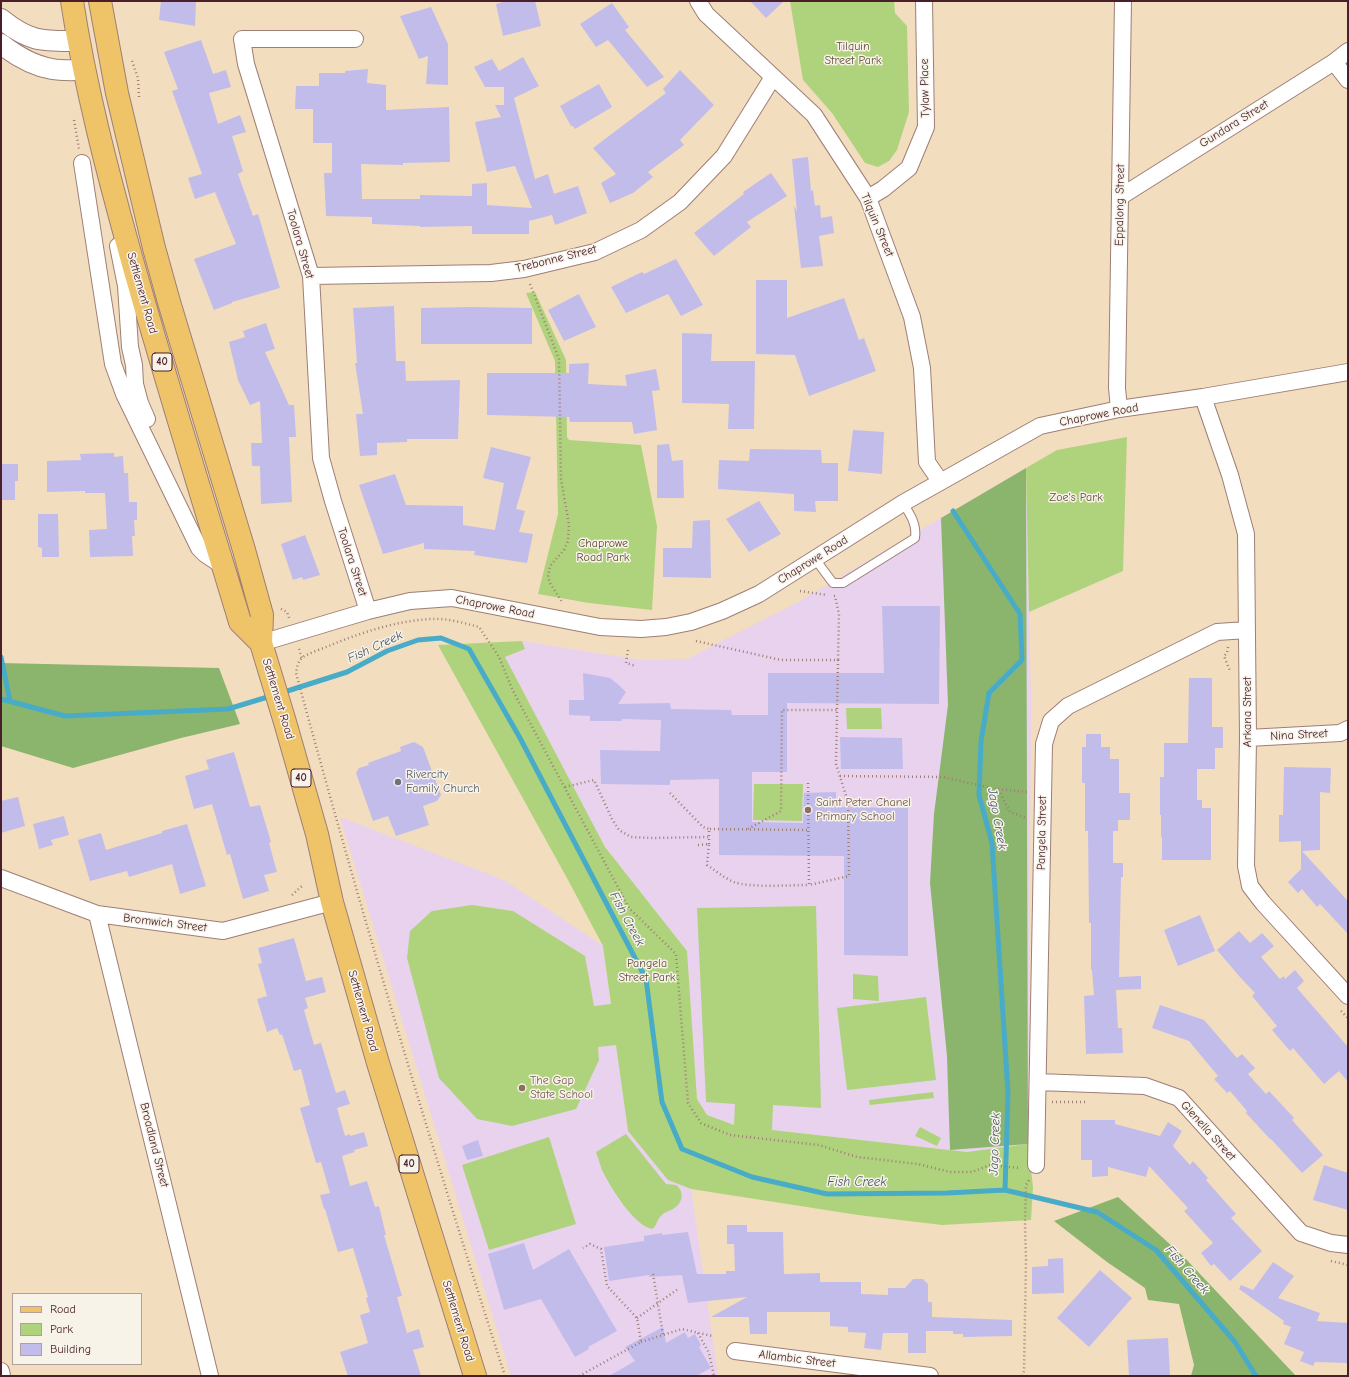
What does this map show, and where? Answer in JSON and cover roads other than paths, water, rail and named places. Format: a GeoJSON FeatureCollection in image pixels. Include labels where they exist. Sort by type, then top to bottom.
{"type":"FeatureCollection","features":[{"type":"Feature","properties":{"kind":"main road","name":"Settlement Road"},"geometry":{"type":"LineString","coordinates":[[72,1],[84,70],[112,189],[145,308],[240,622],[261,643]]}},
{"type":"Feature","properties":{"kind":"main road","name":"Settlement Road"},"geometry":{"type":"LineString","coordinates":[[100,1],[117,93],[154,248],[262,615],[261,643],[317,834],[332,902],[378,1063],[475,1376]]}},
{"type":"Feature","properties":{"kind":"main road"},"geometry":{"type":"LineString","coordinates":[[79,41],[95,43],[109,49],[98,64],[84,70]]}},
{"type":"Feature","properties":{"kind":"main road"},"geometry":{"type":"LineString","coordinates":[[200,405],[200,428],[204,459],[230,545],[229,558],[223,566]]}},
{"type":"Feature","properties":{"kind":"street","name":"Tilquin Street"},"geometry":{"type":"LineString","coordinates":[[698,1],[706,14],[814,116],[868,198],[912,317],[922,368],[927,462],[940,481]]}},
{"type":"Feature","properties":{"kind":"street","name":"Tylaw Place"},"geometry":{"type":"LineString","coordinates":[[868,198],[883,189],[909,168],[926,127],[924,1]]}},
{"type":"Feature","properties":{"kind":"street","name":"Eppalong Street"},"geometry":{"type":"LineString","coordinates":[[1119,409],[1117,388],[1123,1]]}},
{"type":"Feature","properties":{"kind":"street"},"geometry":{"type":"LineString","coordinates":[[1,20],[16,31],[33,39],[46,41],[79,41]]}},
{"type":"Feature","properties":{"kind":"street","name":"Toolara Street"},"geometry":{"type":"LineString","coordinates":[[355,39],[242,39],[246,64],[311,276],[321,458],[368,611]]}},
{"type":"Feature","properties":{"kind":"street"},"geometry":{"type":"LineString","coordinates":[[1,44],[17,55],[43,67],[60,70],[84,70]]}},
{"type":"Feature","properties":{"kind":"street","name":"Gundara Street"},"geometry":{"type":"LineString","coordinates":[[1120,197],[1334,62],[1348,51]]}},
{"type":"Feature","properties":{"kind":"street"},"geometry":{"type":"LineString","coordinates":[[1334,62],[1348,80]]}},
{"type":"Feature","properties":{"kind":"street","name":"Trebonne Street"},"geometry":{"type":"LineString","coordinates":[[311,276],[491,273],[524,269],[595,252],[641,230],[680,202],[724,156],[773,77]]}},
{"type":"Feature","properties":{"kind":"street"},"geometry":{"type":"LineString","coordinates":[[82,163],[113,364],[124,394],[199,548],[223,566]]}},
{"type":"Feature","properties":{"kind":"street"},"geometry":{"type":"LineString","coordinates":[[112,189],[116,236],[126,286],[130,347],[134,366],[135,384],[140,403],[155,436],[159,465]]}},
{"type":"Feature","properties":{"kind":"street","name":"Chaprowe Road"},"geometry":{"type":"LineString","coordinates":[[261,643],[410,600],[452,598],[600,627],[641,629],[666,627],[691,622],[722,612],[759,594],[903,502],[1040,426],[1119,409],[1203,397],[1348,372]]}},
{"type":"Feature","properties":{"kind":"street","name":"Arkana Street"},"geometry":{"type":"LineString","coordinates":[[1203,397],[1230,475],[1246,534],[1248,738],[1246,866],[1250,886],[1263,903],[1348,996]]}},
{"type":"Feature","properties":{"kind":"street","name":"Pangela Street"},"geometry":{"type":"LineString","coordinates":[[1036,1165],[1044,744],[1051,721],[1068,706],[1217,632],[1247,630]]}},
{"type":"Feature","properties":{"kind":"street","name":"Nina Street"},"geometry":{"type":"LineString","coordinates":[[1248,738],[1340,733],[1348,729]]}},
{"type":"Feature","properties":{"kind":"street","name":"Bromwich Street"},"geometry":{"type":"LineString","coordinates":[[1,878],[97,914],[224,931],[332,902]]}},
{"type":"Feature","properties":{"kind":"street","name":"Broadland Street"},"geometry":{"type":"LineString","coordinates":[[97,914],[210,1376]]}},
{"type":"Feature","properties":{"kind":"street","name":"Glenella Street"},"geometry":{"type":"LineString","coordinates":[[1038,1082],[1145,1086],[1179,1098],[1301,1233],[1331,1243],[1348,1245]]}},
{"type":"Feature","properties":{"kind":"street","name":"Allambic Street"},"geometry":{"type":"LineString","coordinates":[[735,1351],[930,1376]]}},
{"type":"Feature","properties":{"kind":"street"},"geometry":{"type":"LineString","coordinates":[[1,1371],[2,1376]]}},
{"type":"Feature","properties":{"kind":"lane"},"geometry":{"type":"LineString","coordinates":[[815,559],[833,583],[843,582],[915,538],[916,529],[914,522],[903,502]]}},
{"type":"Feature","properties":{"kind":"waterway","name":"Jago Creek"},"geometry":{"type":"LineString","coordinates":[[953,511],[1020,614],[1022,660],[989,693],[981,741],[979,795],[992,843],[1008,1093],[1005,1190]]}},
{"type":"Feature","properties":{"kind":"waterway","name":"Fish Creek"},"geometry":{"type":"LineString","coordinates":[[281,693],[347,672],[387,651],[418,640],[441,638],[469,649],[520,738],[646,979],[662,1102],[682,1149],[752,1177],[827,1194],[947,1193],[1005,1190],[1097,1212],[1156,1250],[1235,1342],[1256,1376]]}},
{"type":"Feature","properties":{"kind":"waterway"},"geometry":{"type":"LineString","coordinates":[[1,657],[10,701]]}},
{"type":"Feature","properties":{"kind":"waterway","name":"Fish Creek"},"geometry":{"type":"LineString","coordinates":[[1,699],[65,716],[228,709],[271,696]]}},
{"type":"Feature","properties":{"kind":"place","name":"Rivercity Family Church"},"geometry":{"type":"Point","coordinates":[398,782]}},
{"type":"Feature","properties":{"kind":"place","name":"Saint Peter Chanel Primary School"},"geometry":{"type":"Point","coordinates":[808,810]}},
{"type":"Feature","properties":{"kind":"place","name":"The Gap State School"},"geometry":{"type":"Point","coordinates":[522,1088]}},
{"type":"Feature","properties":{"kind":"park label","name":"Tilquin Street Park"},"geometry":{"type":"Point","coordinates":[853,54]}},
{"type":"Feature","properties":{"kind":"park label","name":"Zoe's Park"},"geometry":{"type":"Point","coordinates":[1076,498]}},
{"type":"Feature","properties":{"kind":"park label","name":"Chaprowe Road Park"},"geometry":{"type":"Point","coordinates":[603,551]}},
{"type":"Feature","properties":{"kind":"park label","name":"Pangela Street Park"},"geometry":{"type":"Point","coordinates":[647,971]}}]}
